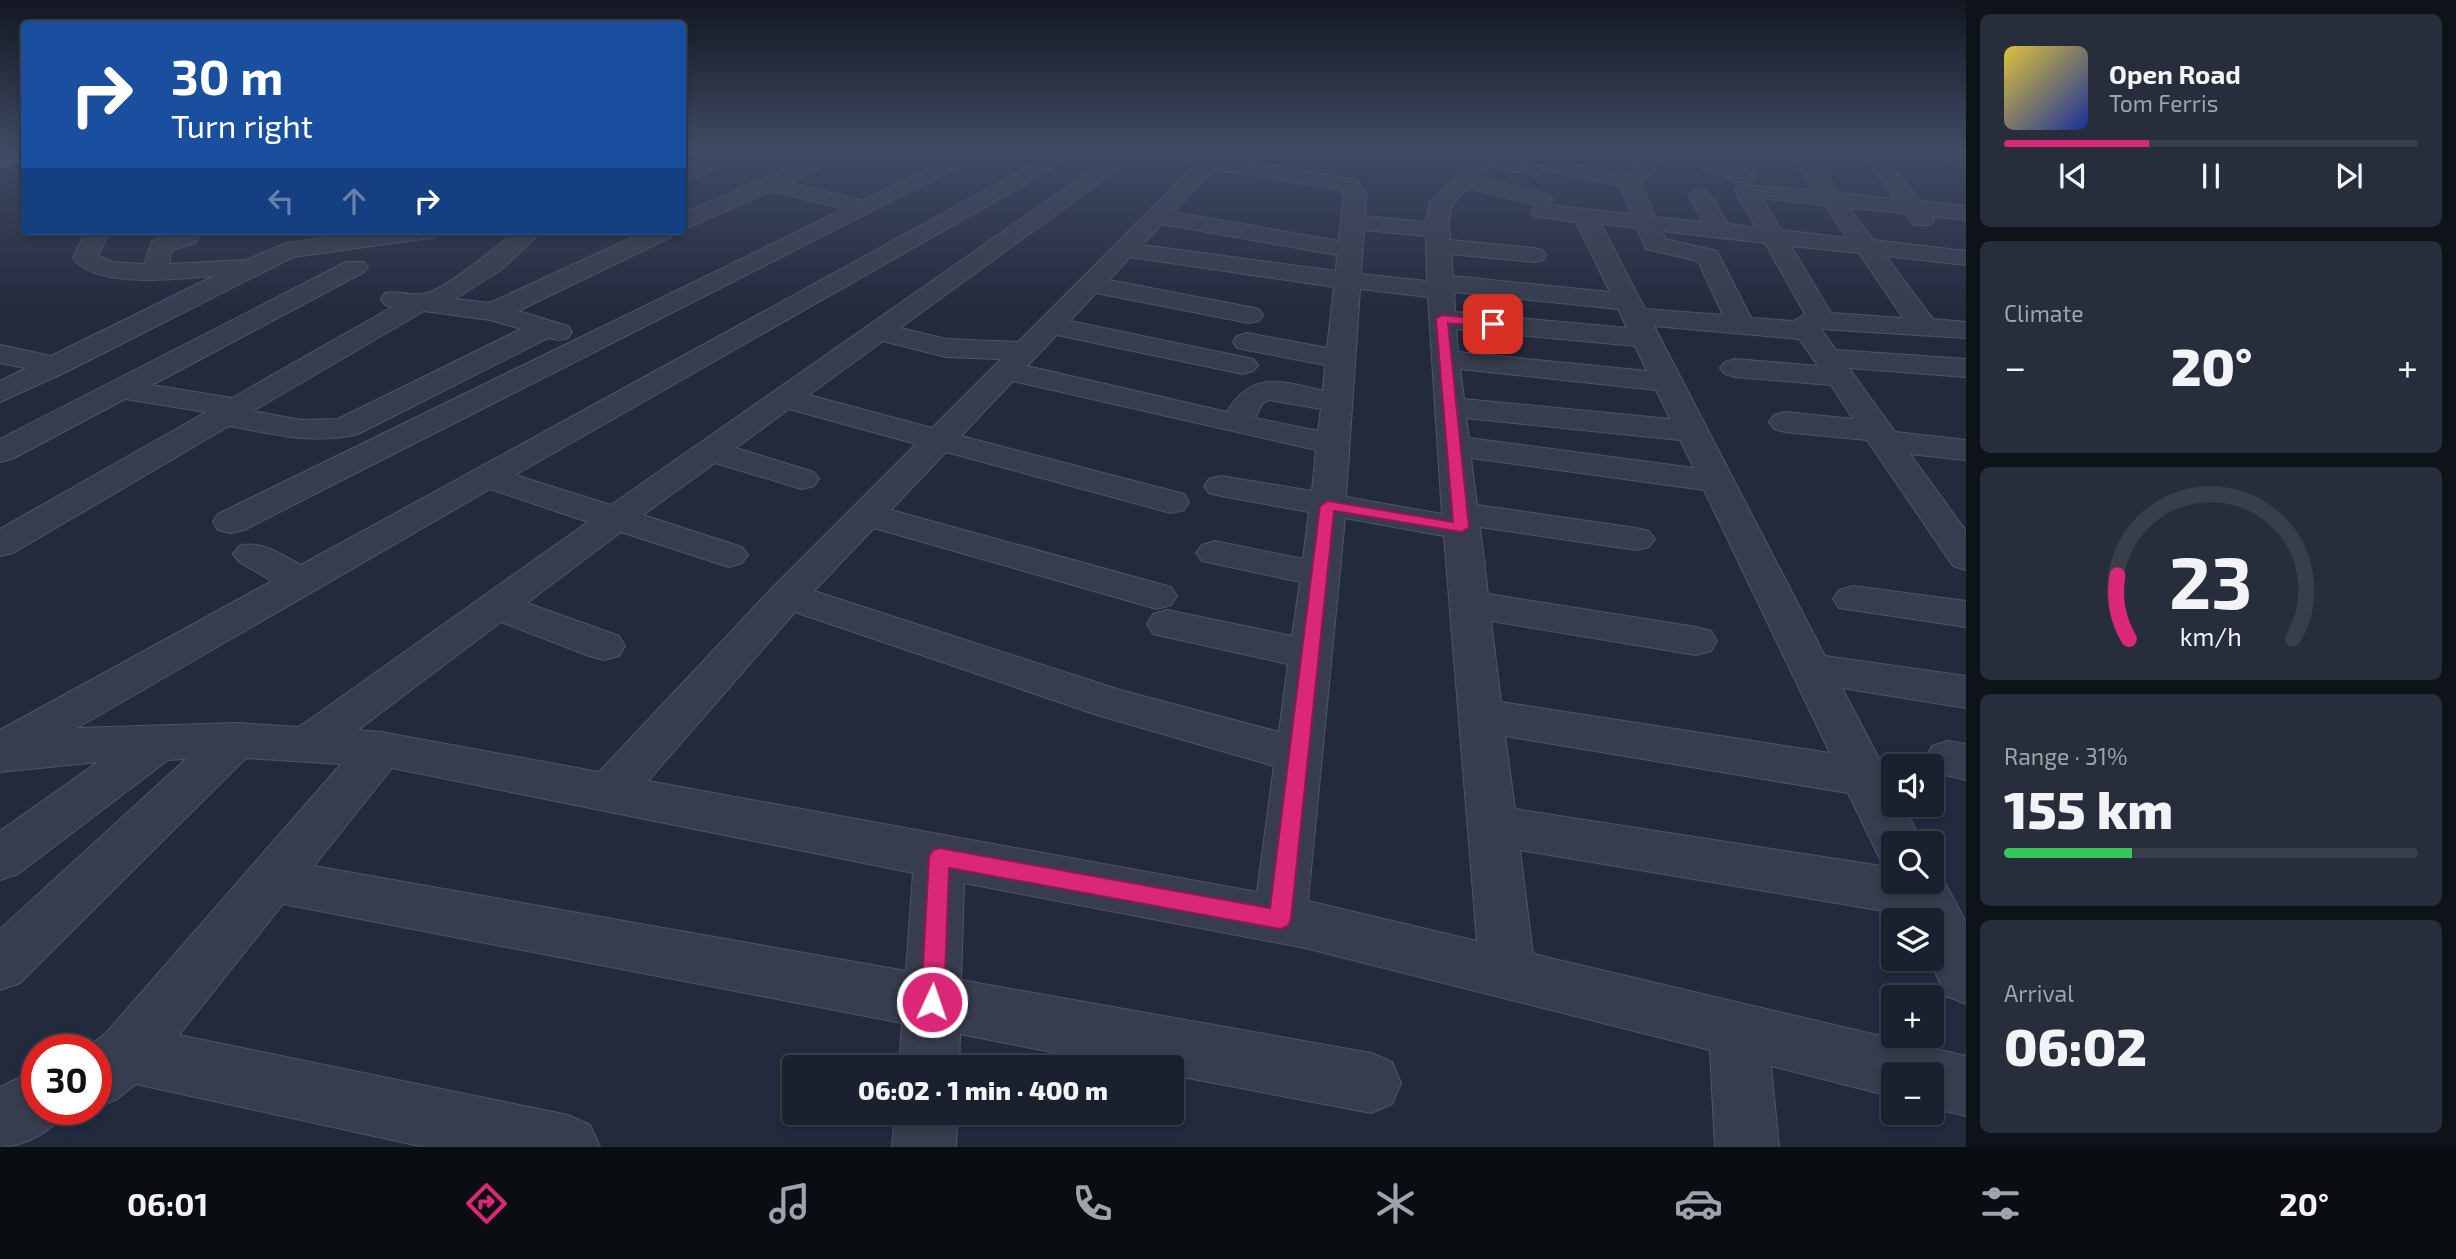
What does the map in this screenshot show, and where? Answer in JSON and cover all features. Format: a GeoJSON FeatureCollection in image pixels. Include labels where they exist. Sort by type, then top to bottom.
{"type":"FeatureCollection","features":[{"type":"Feature","properties":{"kind":"street"},"geometry":{"type":"LineString","coordinates":[[686,221],[724,205]]}},
{"type":"Feature","properties":{"kind":"street"},"geometry":{"type":"LineString","coordinates":[[851,205],[865,208]]}},
{"type":"Feature","properties":{"kind":"street"},"geometry":{"type":"LineString","coordinates":[[231,522],[872,205]]}},
{"type":"Feature","properties":{"kind":"street"},"geometry":{"type":"LineString","coordinates":[[0,753],[486,477],[977,205]]}},
{"type":"Feature","properties":{"kind":"street"},"geometry":{"type":"LineString","coordinates":[[308,744],[615,519],[1056,205]]}},
{"type":"Feature","properties":{"kind":"street"},"geometry":{"type":"LineString","coordinates":[[610,792],[787,596],[1014,360],[1170,205]]}},
{"type":"Feature","properties":{"kind":"street"},"geometry":{"type":"LineString","coordinates":[[1280,919],[1328,506],[1354,205]]}},
{"type":"Feature","properties":{"kind":"street"},"geometry":{"type":"LineString","coordinates":[[1439,205],[1438,238],[1444,359],[1507,973]]}},
{"type":"Feature","properties":{"kind":"street"},"geometry":{"type":"LineString","coordinates":[[1574,205],[1635,319],[1891,831]]}},
{"type":"Feature","properties":{"kind":"street"},"geometry":{"type":"LineString","coordinates":[[1579,205],[1646,222],[1958,257]]}},
{"type":"Feature","properties":{"kind":"street"},"geometry":{"type":"LineString","coordinates":[[1639,205],[1659,247],[1708,256],[1741,325]]}},
{"type":"Feature","properties":{"kind":"street"},"geometry":{"type":"LineString","coordinates":[[1704,205],[1719,230]]}},
{"type":"Feature","properties":{"kind":"street"},"geometry":{"type":"LineString","coordinates":[[1754,205],[1776,236],[1833,368],[1966,558]]}},
{"type":"Feature","properties":{"kind":"street"},"geometry":{"type":"LineString","coordinates":[[1836,205],[1924,327]]}},
{"type":"Feature","properties":{"kind":"street"},"geometry":{"type":"LineString","coordinates":[[1884,205],[1966,213]]}},
{"type":"Feature","properties":{"kind":"street"},"geometry":{"type":"LineString","coordinates":[[1910,205],[1958,257]]}},
{"type":"Feature","properties":{"kind":"street"},"geometry":{"type":"LineString","coordinates":[[1294,240],[1296,215]]}},
{"type":"Feature","properties":{"kind":"street"},"geometry":{"type":"LineString","coordinates":[[1156,216],[1350,251],[1441,297],[1635,319],[1741,325],[1966,330]]}},
{"type":"Feature","properties":{"kind":"street"},"geometry":{"type":"LineString","coordinates":[[1197,262],[1228,229]]}},
{"type":"Feature","properties":{"kind":"street"},"geometry":{"type":"LineString","coordinates":[[96,235],[85,258],[89,263],[121,270],[258,266]]}},
{"type":"Feature","properties":{"kind":"street"},"geometry":{"type":"LineString","coordinates":[[155,271],[161,246],[187,238],[188,235]]}},
{"type":"Feature","properties":{"kind":"street"},"geometry":{"type":"LineString","coordinates":[[0,393],[296,248],[398,235]]}},
{"type":"Feature","properties":{"kind":"street"},"geometry":{"type":"LineString","coordinates":[[0,545],[492,265],[525,235]]}},
{"type":"Feature","properties":{"kind":"street"},"geometry":{"type":"LineString","coordinates":[[502,255],[549,235]]}},
{"type":"Feature","properties":{"kind":"street"},"geometry":{"type":"LineString","coordinates":[[494,312],[657,235]]}},
{"type":"Feature","properties":{"kind":"street"},"geometry":{"type":"LineString","coordinates":[[1123,249],[1197,262],[1350,251],[1438,238],[1534,255]]}},
{"type":"Feature","properties":{"kind":"street"},"geometry":{"type":"LineString","coordinates":[[2,449],[355,267]]}},
{"type":"Feature","properties":{"kind":"street"},"geometry":{"type":"LineString","coordinates":[[1089,284],[1246,341]]}},
{"type":"Feature","properties":{"kind":"street"},"geometry":{"type":"LineString","coordinates":[[379,296],[494,312],[591,344]]}},
{"type":"Feature","properties":{"kind":"street"},"geometry":{"type":"LineString","coordinates":[[1441,297],[1635,319]]}},
{"type":"Feature","properties":{"kind":"street"},"geometry":{"type":"LineString","coordinates":[[157,316],[232,331]]}},
{"type":"Feature","properties":{"kind":"street"},"geometry":{"type":"LineString","coordinates":[[1049,325],[1246,341],[1340,359]]}},
{"type":"Feature","properties":{"kind":"street"},"geometry":{"type":"LineString","coordinates":[[121,389],[313,430],[339,429],[546,328]]}},
{"type":"Feature","properties":{"kind":"street"},"geometry":{"type":"LineString","coordinates":[[878,331],[946,348],[1014,360],[1230,422],[1333,444]]}},
{"type":"Feature","properties":{"kind":"street"},"geometry":{"type":"LineString","coordinates":[[0,354],[56,366]]}},
{"type":"Feature","properties":{"kind":"street"},"geometry":{"type":"LineString","coordinates":[[1444,359],[1666,382]]}},
{"type":"Feature","properties":{"kind":"street"},"geometry":{"type":"LineString","coordinates":[[1735,368],[1966,369]]}},
{"type":"Feature","properties":{"kind":"street"},"geometry":{"type":"LineString","coordinates":[[1230,422],[1238,420],[1254,395],[1261,392],[1278,392],[1336,404]]}},
{"type":"Feature","properties":{"kind":"street"},"geometry":{"type":"LineString","coordinates":[[784,398],[1171,502]]}},
{"type":"Feature","properties":{"kind":"street"},"geometry":{"type":"LineString","coordinates":[[1449,407],[1690,431]]}},
{"type":"Feature","properties":{"kind":"street"},"geometry":{"type":"LineString","coordinates":[[1785,422],[1966,450]]}},
{"type":"Feature","properties":{"kind":"street"},"geometry":{"type":"LineString","coordinates":[[1453,446],[1714,481]]}},
{"type":"Feature","properties":{"kind":"street"},"geometry":{"type":"LineString","coordinates":[[710,451],[802,479]]}},
{"type":"Feature","properties":{"kind":"street"},"geometry":{"type":"LineString","coordinates":[[486,477],[729,555]]}},
{"type":"Feature","properties":{"kind":"street"},"geometry":{"type":"LineString","coordinates":[[1221,486],[1328,506],[1636,539]]}},
{"type":"Feature","properties":{"kind":"street"},"geometry":{"type":"LineString","coordinates":[[1924,497],[1966,502]]}},
{"type":"Feature","properties":{"kind":"street"},"geometry":{"type":"LineString","coordinates":[[866,514],[1162,610],[1310,654]]}},
{"type":"Feature","properties":{"kind":"street"},"geometry":{"type":"LineString","coordinates":[[1215,552],[1320,574]]}},
{"type":"Feature","properties":{"kind":"street"},"geometry":{"type":"LineString","coordinates":[[252,554],[301,581]]}},
{"type":"Feature","properties":{"kind":"street"},"geometry":{"type":"LineString","coordinates":[[787,596],[1113,704],[1298,755]]}},
{"type":"Feature","properties":{"kind":"street"},"geometry":{"type":"LineString","coordinates":[[1853,599],[1966,614]]}},
{"type":"Feature","properties":{"kind":"street"},"geometry":{"type":"LineString","coordinates":[[1469,604],[1696,641]]}},
{"type":"Feature","properties":{"kind":"street"},"geometry":{"type":"LineString","coordinates":[[497,606],[604,646]]}},
{"type":"Feature","properties":{"kind":"street"},"geometry":{"type":"LineString","coordinates":[[1810,668],[1966,692]]}},
{"type":"Feature","properties":{"kind":"street"},"geometry":{"type":"LineString","coordinates":[[1480,715],[1864,777]]}},
{"type":"Feature","properties":{"kind":"street"},"geometry":{"type":"LineString","coordinates":[[0,753],[69,746],[236,740],[381,749],[939,857],[1280,919],[1881,1065]]}},
{"type":"Feature","properties":{"kind":"street"},"geometry":{"type":"LineString","coordinates":[[0,965],[236,740]]}},
{"type":"Feature","properties":{"kind":"street"},"geometry":{"type":"LineString","coordinates":[[0,859],[159,743]]}},
{"type":"Feature","properties":{"kind":"street"},"geometry":{"type":"LineString","coordinates":[[112,1065],[381,749]]}},
{"type":"Feature","properties":{"kind":"street"},"geometry":{"type":"LineString","coordinates":[[1492,825],[1881,883]]}},
{"type":"Feature","properties":{"kind":"street"},"geometry":{"type":"LineString","coordinates":[[930,1055],[939,857]]}},
{"type":"Feature","properties":{"kind":"street"},"geometry":{"type":"LineString","coordinates":[[271,880],[1371,1083]]}},
{"type":"Feature","properties":{"kind":"street"},"geometry":{"type":"LineString","coordinates":[[1924,894],[1966,978]]}},
{"type":"Feature","properties":{"kind":"street"},"geometry":{"type":"LineString","coordinates":[[1738,1030],[1747,1147]]}},
{"type":"Feature","properties":{"kind":"street"},"geometry":{"type":"LineString","coordinates":[[112,1065],[568,1147]]}},
{"type":"Feature","properties":{"kind":"street"},"geometry":{"type":"LineString","coordinates":[[1944,1081],[1966,1086]]}},
{"type":"Feature","properties":{"kind":"street"},"geometry":{"type":"LineString","coordinates":[[0,1122],[21,1110]]}},
{"type":"Feature","properties":{"kind":"street"},"geometry":{"type":"LineString","coordinates":[[924,1147],[925,1125]]}},
{"type":"Feature","properties":{"kind":"route"},"geometry":{"type":"LineString","coordinates":[[932,1002],[939,857],[1280,919],[1328,506],[1461,528],[1442,319],[1493,324]]}}]}
